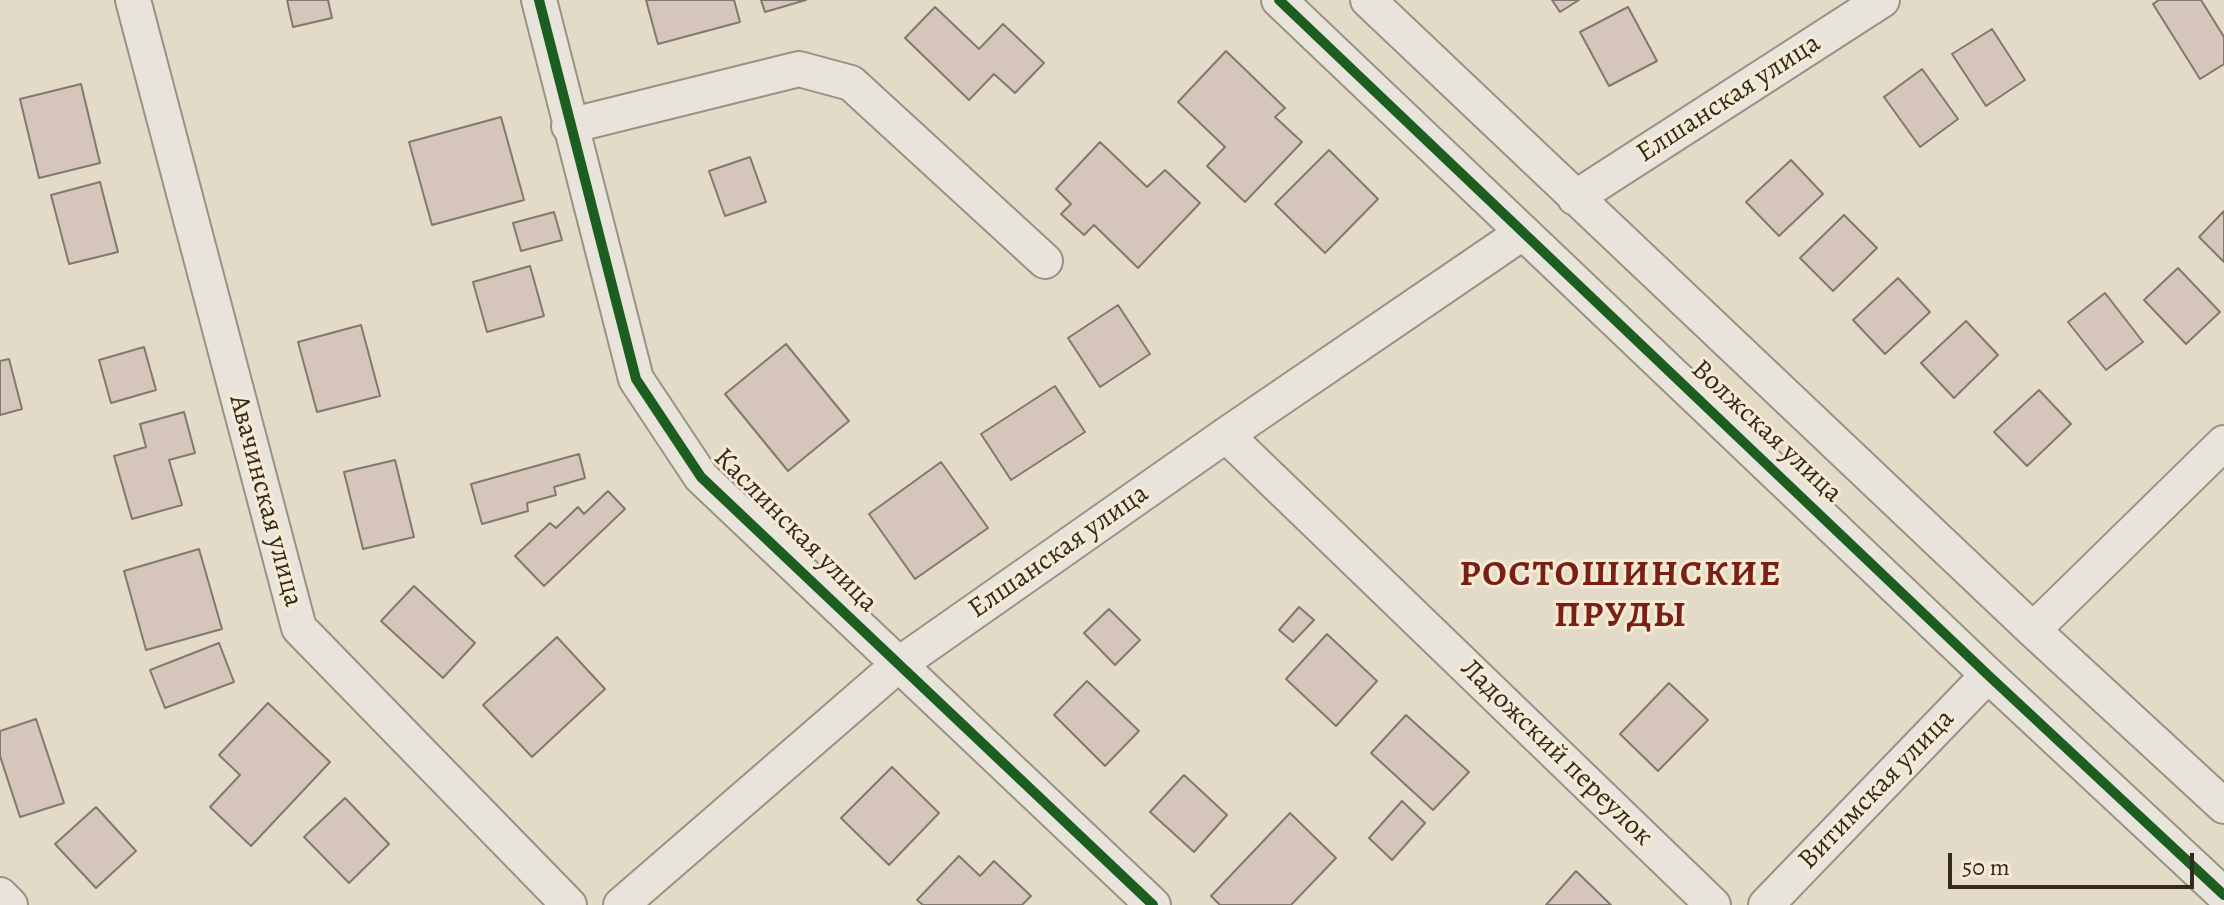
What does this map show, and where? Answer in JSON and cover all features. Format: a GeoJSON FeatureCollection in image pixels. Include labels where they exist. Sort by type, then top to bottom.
{"type":"FeatureCollection","features":[{"type":"Feature","properties":{"kind":"street","name":"Авачинская улица"},"geometry":{"type":"LineString","coordinates":[[133,0],[299,628],[569,905]]}},
{"type":"Feature","properties":{"kind":"street","name":"Каслинская улица"},"geometry":{"type":"LineString","coordinates":[[539,0],[636,379],[701,477],[1153,905]]}},
{"type":"Feature","properties":{"kind":"street","name":"Волжская улица"},"geometry":{"type":"LineString","coordinates":[[1279,0],[1988,675],[2224,895]]}},
{"type":"Feature","properties":{"kind":"street","name":"Волжская улица"},"geometry":{"type":"LineString","coordinates":[[1368,0],[2033,630],[2224,806]]}},
{"type":"Feature","properties":{"kind":"street","name":"Елшанская улица"},"geometry":{"type":"LineString","coordinates":[[1575,198],[1882,0]]}},
{"type":"Feature","properties":{"kind":"street"},"geometry":{"type":"LineString","coordinates":[[569,126],[799,69],[851,83],[1045,261]]}},
{"type":"Feature","properties":{"kind":"street","name":"Елшанская улица"},"geometry":{"type":"LineString","coordinates":[[621,905],[898,665],[1226,435],[1522,233]]}},
{"type":"Feature","properties":{"kind":"street","name":"Ладожский переулок"},"geometry":{"type":"LineString","coordinates":[[1226,435],[1713,905]]}},
{"type":"Feature","properties":{"kind":"street"},"geometry":{"type":"LineString","coordinates":[[2033,630],[2224,443]]}},
{"type":"Feature","properties":{"kind":"street","name":"Витимская улица"},"geometry":{"type":"LineString","coordinates":[[1766,905],[1988,675]]}},
{"type":"Feature","properties":{"kind":"street"},"geometry":{"type":"LineString","coordinates":[[0,895],[10,905]]}},
{"type":"Feature","properties":{"kind":"building"},"geometry":{"type":"Polygon","coordinates":[[[287,0],[328,0],[332,18],[293,27],[287,0]]]}},
{"type":"Feature","properties":{"kind":"building"},"geometry":{"type":"Polygon","coordinates":[[[646,0],[734,0],[740,22],[658,44],[646,0]]]}},
{"type":"Feature","properties":{"kind":"building"},"geometry":{"type":"Polygon","coordinates":[[[761,0],[806,0],[765,12],[761,0]]]}},
{"type":"Feature","properties":{"kind":"building"},"geometry":{"type":"Polygon","coordinates":[[[1552,0],[1579,0],[1560,12],[1552,0]]]}},
{"type":"Feature","properties":{"kind":"building"},"geometry":{"type":"Polygon","coordinates":[[[2159,0],[2201,0],[2224,37],[2224,64],[2200,79],[2153,4],[2159,0]]]}},
{"type":"Feature","properties":{"kind":"building"},"geometry":{"type":"Polygon","coordinates":[[[935,7],[979,49],[1003,24],[1044,63],[1015,93],[994,74],[969,100],[905,38],[935,7]]]}},
{"type":"Feature","properties":{"kind":"building"},"geometry":{"type":"Polygon","coordinates":[[[1628,7],[1657,61],[1609,86],[1580,32],[1628,7]]]}},
{"type":"Feature","properties":{"kind":"building"},"geometry":{"type":"Polygon","coordinates":[[[1992,29],[2025,80],[1986,106],[1952,54],[1992,29]]]}},
{"type":"Feature","properties":{"kind":"building"},"geometry":{"type":"Polygon","coordinates":[[[1226,51],[1285,108],[1275,117],[1302,142],[1245,202],[1207,166],[1225,147],[1178,102],[1226,51]]]}},
{"type":"Feature","properties":{"kind":"building"},"geometry":{"type":"Polygon","coordinates":[[[1922,69],[1958,119],[1920,147],[1884,97],[1922,69]]]}},
{"type":"Feature","properties":{"kind":"building"},"geometry":{"type":"Polygon","coordinates":[[[81,84],[100,163],[39,178],[20,99],[81,84]]]}},
{"type":"Feature","properties":{"kind":"building"},"geometry":{"type":"Polygon","coordinates":[[[501,117],[524,200],[432,225],[409,142],[501,117]]]}},
{"type":"Feature","properties":{"kind":"building"},"geometry":{"type":"Polygon","coordinates":[[[1100,142],[1147,187],[1165,170],[1200,203],[1138,268],[1094,225],[1084,235],[1061,214],[1071,204],[1056,189],[1100,142]]]}},
{"type":"Feature","properties":{"kind":"building"},"geometry":{"type":"Polygon","coordinates":[[[1329,150],[1378,199],[1325,253],[1275,204],[1329,150]]]}},
{"type":"Feature","properties":{"kind":"building"},"geometry":{"type":"Polygon","coordinates":[[[750,157],[766,202],[725,216],[709,171],[750,157]]]}},
{"type":"Feature","properties":{"kind":"building"},"geometry":{"type":"Polygon","coordinates":[[[1791,160],[1823,194],[1779,236],[1746,202],[1791,160]]]}},
{"type":"Feature","properties":{"kind":"building"},"geometry":{"type":"Polygon","coordinates":[[[100,182],[118,252],[69,264],[51,195],[100,182]]]}},
{"type":"Feature","properties":{"kind":"building"},"geometry":{"type":"Polygon","coordinates":[[[2224,211],[2224,262],[2199,237],[2224,211]]]}},
{"type":"Feature","properties":{"kind":"building"},"geometry":{"type":"Polygon","coordinates":[[[554,212],[562,240],[521,251],[513,223],[554,212]]]}},
{"type":"Feature","properties":{"kind":"building"},"geometry":{"type":"Polygon","coordinates":[[[1844,215],[1877,248],[1833,291],[1800,258],[1844,215]]]}},
{"type":"Feature","properties":{"kind":"building"},"geometry":{"type":"Polygon","coordinates":[[[530,266],[544,316],[487,332],[473,282],[530,266]]]}},
{"type":"Feature","properties":{"kind":"building"},"geometry":{"type":"Polygon","coordinates":[[[2178,268],[2220,312],[2186,344],[2144,300],[2178,268]]]}},
{"type":"Feature","properties":{"kind":"building"},"geometry":{"type":"Polygon","coordinates":[[[1898,278],[1930,312],[1885,354],[1853,320],[1898,278]]]}},
{"type":"Feature","properties":{"kind":"building"},"geometry":{"type":"Polygon","coordinates":[[[2105,293],[2143,342],[2106,370],[2068,322],[2105,293]]]}},
{"type":"Feature","properties":{"kind":"building"},"geometry":{"type":"Polygon","coordinates":[[[1118,305],[1150,354],[1100,387],[1068,338],[1118,305]]]}},
{"type":"Feature","properties":{"kind":"building"},"geometry":{"type":"Polygon","coordinates":[[[1966,321],[1998,355],[1954,398],[1921,363],[1966,321]]]}},
{"type":"Feature","properties":{"kind":"building"},"geometry":{"type":"Polygon","coordinates":[[[361,325],[380,396],[317,412],[298,342],[361,325]]]}},
{"type":"Feature","properties":{"kind":"building"},"geometry":{"type":"Polygon","coordinates":[[[786,344],[849,421],[788,471],[725,394],[786,344]]]}},
{"type":"Feature","properties":{"kind":"building"},"geometry":{"type":"Polygon","coordinates":[[[144,347],[156,390],[111,403],[99,360],[144,347]]]}},
{"type":"Feature","properties":{"kind":"building"},"geometry":{"type":"Polygon","coordinates":[[[9,359],[22,409],[0,415],[0,361],[9,359]]]}},
{"type":"Feature","properties":{"kind":"building"},"geometry":{"type":"Polygon","coordinates":[[[1055,386],[1085,432],[1011,480],[981,434],[1055,386]]]}},
{"type":"Feature","properties":{"kind":"building"},"geometry":{"type":"Polygon","coordinates":[[[2039,390],[2071,424],[2027,466],[1994,432],[2039,390]]]}},
{"type":"Feature","properties":{"kind":"building"},"geometry":{"type":"Polygon","coordinates":[[[184,412],[195,453],[169,460],[182,505],[132,519],[114,456],[146,447],[140,424],[184,412]]]}},
{"type":"Feature","properties":{"kind":"building"},"geometry":{"type":"Polygon","coordinates":[[[579,454],[585,478],[554,487],[556,495],[527,503],[528,511],[482,524],[471,484],[579,454]]]}},
{"type":"Feature","properties":{"kind":"building"},"geometry":{"type":"Polygon","coordinates":[[[395,460],[414,537],[363,549],[344,472],[395,460]]]}},
{"type":"Feature","properties":{"kind":"building"},"geometry":{"type":"Polygon","coordinates":[[[941,462],[988,528],[915,579],[869,514],[941,462]]]}},
{"type":"Feature","properties":{"kind":"building"},"geometry":{"type":"Polygon","coordinates":[[[608,491],[625,509],[544,586],[515,556],[550,523],[556,528],[578,507],[584,514],[608,491]]]}},
{"type":"Feature","properties":{"kind":"building"},"geometry":{"type":"Polygon","coordinates":[[[199,549],[222,629],[146,650],[124,571],[199,549]]]}},
{"type":"Feature","properties":{"kind":"building"},"geometry":{"type":"Polygon","coordinates":[[[414,586],[475,643],[443,678],[381,621],[414,586]]]}},
{"type":"Feature","properties":{"kind":"building"},"geometry":{"type":"Polygon","coordinates":[[[1299,607],[1314,620],[1293,642],[1279,630],[1299,607]]]}},
{"type":"Feature","properties":{"kind":"building"},"geometry":{"type":"Polygon","coordinates":[[[1109,609],[1140,640],[1115,665],[1084,633],[1109,609]]]}},
{"type":"Feature","properties":{"kind":"building"},"geometry":{"type":"Polygon","coordinates":[[[1327,634],[1377,681],[1336,726],[1286,679],[1327,634]]]}},
{"type":"Feature","properties":{"kind":"building"},"geometry":{"type":"Polygon","coordinates":[[[557,637],[605,689],[532,757],[483,705],[557,637]]]}},
{"type":"Feature","properties":{"kind":"building"},"geometry":{"type":"Polygon","coordinates":[[[219,643],[234,682],[165,708],[150,670],[219,643]]]}},
{"type":"Feature","properties":{"kind":"building"},"geometry":{"type":"Polygon","coordinates":[[[1087,681],[1139,731],[1105,766],[1054,715],[1087,681]]]}},
{"type":"Feature","properties":{"kind":"building"},"geometry":{"type":"Polygon","coordinates":[[[1669,683],[1708,720],[1658,771],[1620,734],[1669,683]]]}},
{"type":"Feature","properties":{"kind":"building"},"geometry":{"type":"Polygon","coordinates":[[[268,703],[330,762],[251,846],[210,807],[240,775],[219,755],[268,703]]]}},
{"type":"Feature","properties":{"kind":"building"},"geometry":{"type":"Polygon","coordinates":[[[1406,715],[1469,772],[1433,810],[1371,753],[1406,715]]]}},
{"type":"Feature","properties":{"kind":"building"},"geometry":{"type":"Polygon","coordinates":[[[36,719],[64,803],[20,817],[0,756],[0,731],[36,719]]]}},
{"type":"Feature","properties":{"kind":"building"},"geometry":{"type":"Polygon","coordinates":[[[892,767],[939,813],[889,865],[841,818],[892,767]]]}},
{"type":"Feature","properties":{"kind":"building"},"geometry":{"type":"Polygon","coordinates":[[[1184,775],[1227,815],[1194,852],[1150,812],[1184,775]]]}},
{"type":"Feature","properties":{"kind":"building"},"geometry":{"type":"Polygon","coordinates":[[[345,798],[389,844],[349,883],[304,837],[345,798]]]}},
{"type":"Feature","properties":{"kind":"building"},"geometry":{"type":"Polygon","coordinates":[[[1402,801],[1425,823],[1392,860],[1369,838],[1402,801]]]}},
{"type":"Feature","properties":{"kind":"building"},"geometry":{"type":"Polygon","coordinates":[[[96,807],[136,851],[96,888],[55,844],[96,807]]]}},
{"type":"Feature","properties":{"kind":"building"},"geometry":{"type":"Polygon","coordinates":[[[1290,813],[1336,858],[1291,905],[1220,905],[1211,896],[1290,813]]]}},
{"type":"Feature","properties":{"kind":"building"},"geometry":{"type":"Polygon","coordinates":[[[959,856],[980,876],[994,861],[1031,896],[1022,905],[923,905],[917,900],[959,856]]]}},
{"type":"Feature","properties":{"kind":"building"},"geometry":{"type":"Polygon","coordinates":[[[1576,871],[1611,905],[1546,905],[1576,871]]]}},
{"type":"Feature","properties":{"kind":"cycle path"},"geometry":{"type":"LineString","coordinates":[[539,0],[636,379],[701,477],[1153,905]]}},
{"type":"Feature","properties":{"kind":"cycle path"},"geometry":{"type":"LineString","coordinates":[[1279,0],[1988,675],[2224,895]]}},
{"type":"Feature","properties":{"kind":"district","name":"РОСТОШИНСКИЕ ПРУДЫ"},"geometry":{"type":"Point","coordinates":[1621,596]}}]}
